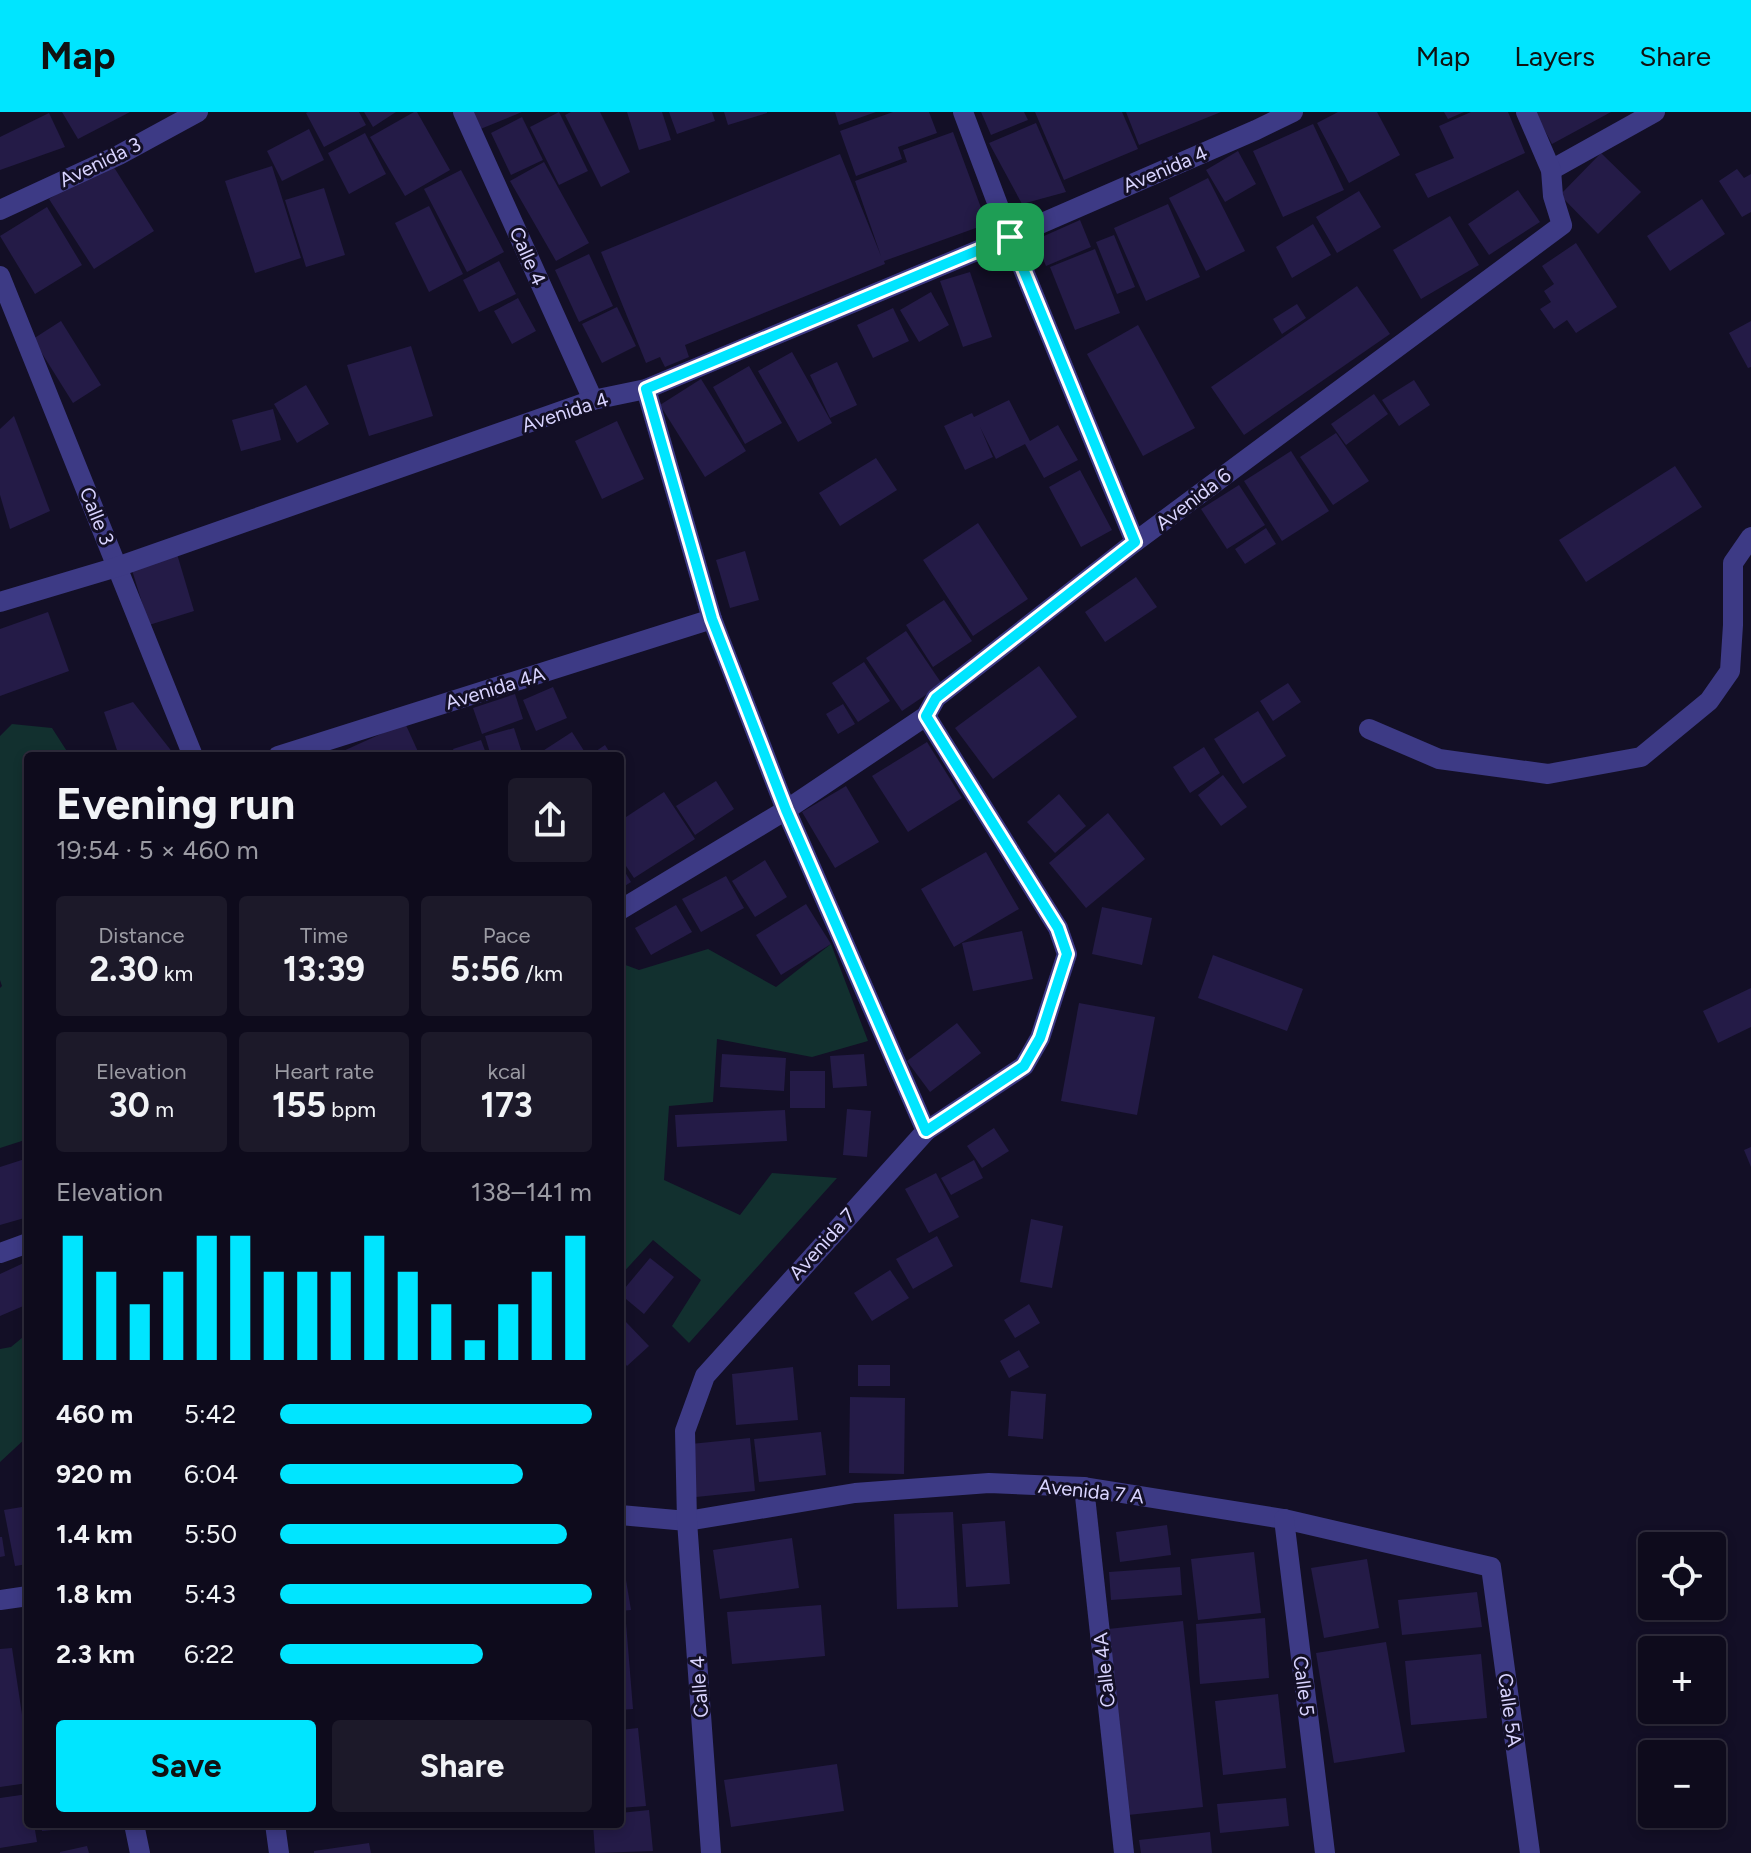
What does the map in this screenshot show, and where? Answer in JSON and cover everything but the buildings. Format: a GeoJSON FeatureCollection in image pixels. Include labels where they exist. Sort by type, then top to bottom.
{"type":"FeatureCollection","features":[{"type":"Feature","properties":{"kind":"street","name":"Avenida 3"},"geometry":{"type":"LineString","coordinates":[[0,210],[119,155],[198,112]]}},
{"type":"Feature","properties":{"kind":"street","name":"Calle 4"},"geometry":{"type":"LineString","coordinates":[[463,112],[593,400]]}},
{"type":"Feature","properties":{"kind":"street"},"geometry":{"type":"LineString","coordinates":[[963,112],[1010,237],[1135,542]]}},
{"type":"Feature","properties":{"kind":"street","name":"Avenida 4"},"geometry":{"type":"LineString","coordinates":[[0,602],[117,567],[593,400],[646,389],[1010,237],[1293,112]]}},
{"type":"Feature","properties":{"kind":"street"},"geometry":{"type":"LineString","coordinates":[[1526,112],[1551,170],[1655,112]]}},
{"type":"Feature","properties":{"kind":"street","name":"Avenida 6"},"geometry":{"type":"LineString","coordinates":[[624,908],[786,810],[926,716],[936,698],[1135,542],[1562,225],[1553,196],[1551,170]]}},
{"type":"Feature","properties":{"kind":"street","name":"Calle 3"},"geometry":{"type":"LineString","coordinates":[[0,276],[191,752]]}},
{"type":"Feature","properties":{"kind":"street"},"geometry":{"type":"LineString","coordinates":[[646,389],[712,619],[786,810],[926,1131]]}},
{"type":"Feature","properties":{"kind":"street"},"geometry":{"type":"LineString","coordinates":[[1369,729],[1439,759],[1548,774],[1641,757],[1709,701],[1730,671],[1733,563],[1751,537]]}},
{"type":"Feature","properties":{"kind":"street","name":"Avenida 4A"},"geometry":{"type":"LineString","coordinates":[[291,752],[712,619]]}},
{"type":"Feature","properties":{"kind":"street","name":"Avenida 7"},"geometry":{"type":"LineString","coordinates":[[687,1521],[685,1431],[705,1376],[926,1131],[1024,1066],[1040,1038],[1067,954],[1058,928],[926,716]]}},
{"type":"Feature","properties":{"kind":"street"},"geometry":{"type":"LineString","coordinates":[[0,1253],[24,1244]]}},
{"type":"Feature","properties":{"kind":"street","name":"Avenida 7 A"},"geometry":{"type":"LineString","coordinates":[[687,1521],[855,1493],[989,1483],[1084,1487],[1284,1519],[1491,1567]]}},
{"type":"Feature","properties":{"kind":"street","name":"Calle 4A"},"geometry":{"type":"LineString","coordinates":[[1084,1487],[1124,1853]]}},
{"type":"Feature","properties":{"kind":"street"},"geometry":{"type":"LineString","coordinates":[[624,1515],[687,1521]]}},
{"type":"Feature","properties":{"kind":"street","name":"Calle 5"},"geometry":{"type":"LineString","coordinates":[[1284,1519],[1325,1853]]}},
{"type":"Feature","properties":{"kind":"street","name":"Calle 4"},"geometry":{"type":"LineString","coordinates":[[687,1521],[711,1853]]}},
{"type":"Feature","properties":{"kind":"street","name":"Calle 5A"},"geometry":{"type":"LineString","coordinates":[[1491,1567],[1530,1853]]}},
{"type":"Feature","properties":{"kind":"street"},"geometry":{"type":"LineString","coordinates":[[0,1600],[24,1597]]}},
{"type":"Feature","properties":{"kind":"street"},"geometry":{"type":"LineString","coordinates":[[135,1828],[140,1853]]}},
{"type":"Feature","properties":{"kind":"street"},"geometry":{"type":"LineString","coordinates":[[276,1828],[279,1853]]}},
{"type":"Feature","properties":{"kind":"green space"},"geometry":{"type":"Polygon","coordinates":[[[12,724],[52,728],[67,752],[24,752],[24,1140],[0,1148],[2,986],[0,736],[12,724]]]}},
{"type":"Feature","properties":{"kind":"green space"},"geometry":{"type":"Polygon","coordinates":[[[831,944],[868,1041],[812,1057],[717,1039],[713,1102],[669,1106],[664,1180],[740,1215],[772,1173],[837,1178],[689,1343],[672,1326],[701,1280],[653,1240],[624,1272],[624,964],[639,970],[708,949],[776,987],[831,944]]]}},
{"type":"Feature","properties":{"kind":"green space"},"geometry":{"type":"Polygon","coordinates":[[[24,1336],[24,1440],[0,1462],[0,1349],[11,1347],[24,1336]]]}},
{"type":"Feature","properties":{"kind":"route"},"geometry":{"type":"LineString","coordinates":[[1010,237],[1135,542],[936,698],[926,716],[1058,928],[1067,954],[1040,1038],[1024,1066],[926,1131],[786,810],[712,619],[646,389],[1010,237]]}}]}
